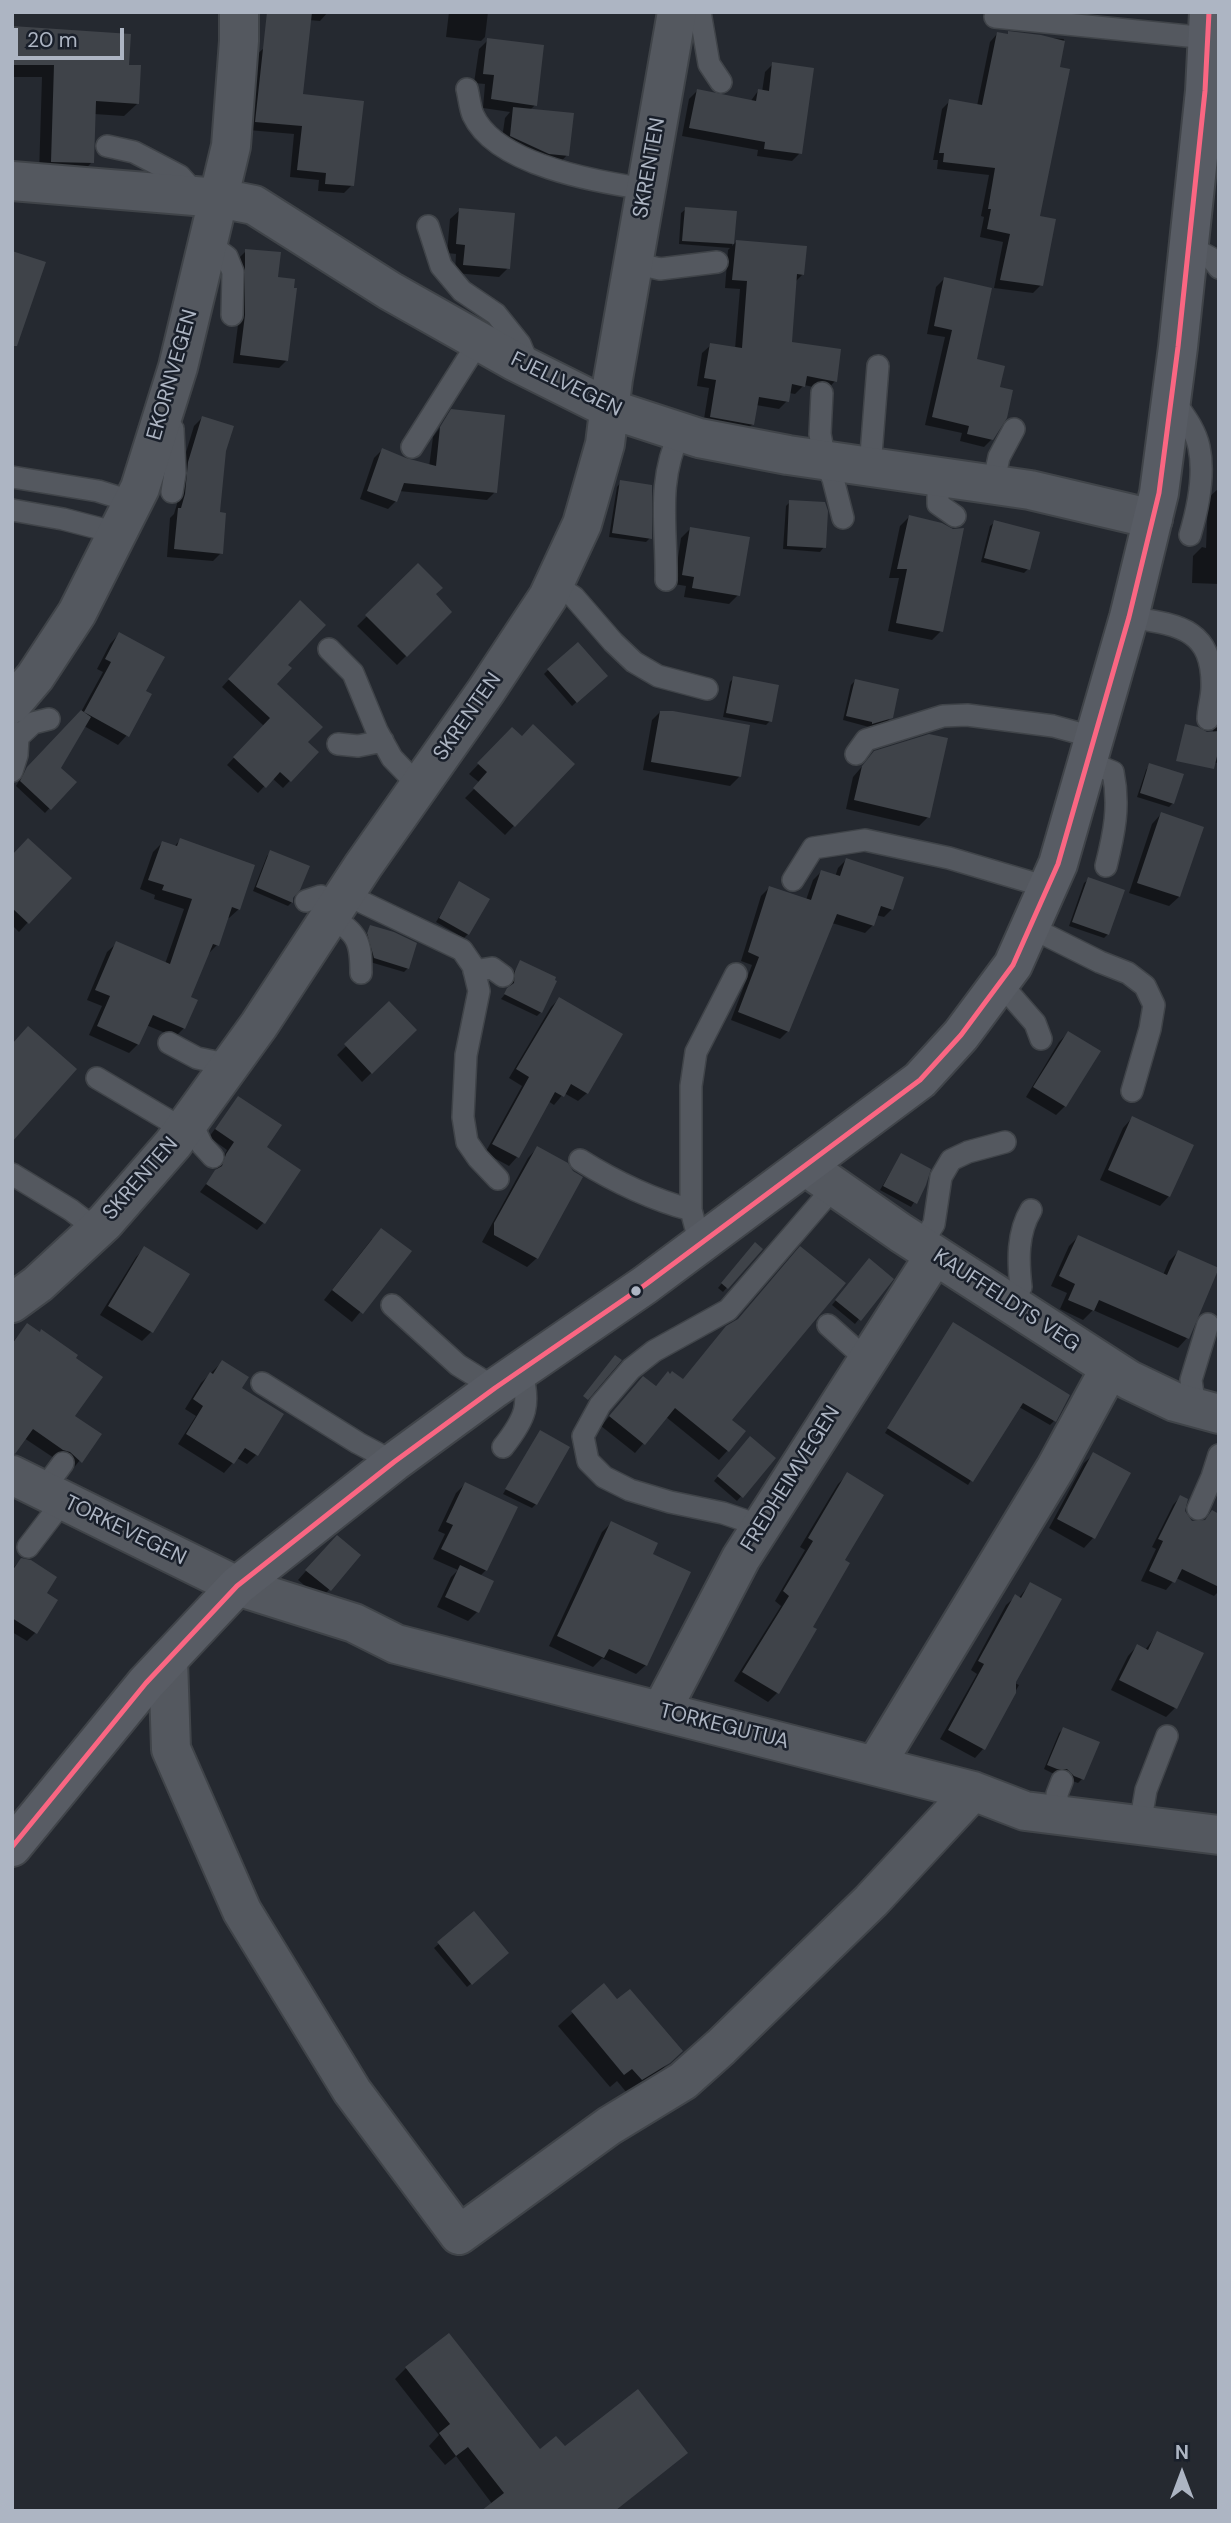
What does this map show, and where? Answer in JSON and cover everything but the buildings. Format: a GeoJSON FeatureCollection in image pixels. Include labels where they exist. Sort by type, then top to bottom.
{"type":"FeatureCollection","features":[{"type":"Feature","properties":{"kind":"main road"},"geometry":{"type":"LineString","coordinates":[[15,1837],[168,1660],[237,1586],[394,1462],[508,1378],[638,1290],[695,1227],[820,1176],[920,1080],[961,1035],[1013,965],[1058,864],[1129,617],[1159,493],[1172,398],[1211,31]]}},
{"type":"Feature","properties":{"kind":"street","name":"EKORNVEGEN"},"geometry":{"type":"LineString","coordinates":[[14,724],[35,677],[77,613],[140,488],[160,426],[178,367],[208,243],[208,197],[231,146],[239,12]]}},
{"type":"Feature","properties":{"kind":"street","name":"SKRENTEN"},"geometry":{"type":"LineString","coordinates":[[12,1303],[38,1284],[97,1230],[164,1154],[230,1065],[330,904],[419,786],[548,597],[582,524],[605,444],[677,12]]}},
{"type":"Feature","properties":{"kind":"street","name":"FJELLVEGEN"},"geometry":{"type":"LineString","coordinates":[[12,181],[208,197],[254,205],[390,291],[531,369],[610,409],[699,438],[825,461],[1030,490],[1153,519]]}},
{"type":"Feature","properties":{"kind":"street","name":"KAUFFELDTS VEG"},"geometry":{"type":"LineString","coordinates":[[820,1176],[1110,1368],[1175,1402],[1207,1411]]}},
{"type":"Feature","properties":{"kind":"street","name":"FREDHEIMVEGEN"},"geometry":{"type":"LineString","coordinates":[[661,1711],[741,1558],[867,1360],[928,1250]]}},
{"type":"Feature","properties":{"kind":"street"},"geometry":{"type":"LineString","coordinates":[[875,1766],[1055,1469],[1110,1368]]}},
{"type":"Feature","properties":{"kind":"street","name":"TORKEVEGEN"},"geometry":{"type":"LineString","coordinates":[[46,1482],[237,1586]]}},
{"type":"Feature","properties":{"kind":"street","name":"TORKEGUTUA"},"geometry":{"type":"LineString","coordinates":[[237,1586],[354,1623],[396,1644],[973,1791],[1025,1811],[1060,1798],[1140,1825],[1219,1835]]}},
{"type":"Feature","properties":{"kind":"street"},"geometry":{"type":"LineString","coordinates":[[168,1660],[171,1749],[242,1911],[352,2091],[459,2235],[609,2126],[683,2081],[871,1901],[973,1791]]}},
{"type":"Feature","properties":{"kind":"lane"},"geometry":{"type":"LineString","coordinates":[[700,12],[709,64],[721,82]]}},
{"type":"Feature","properties":{"kind":"lane"},"geometry":{"type":"LineString","coordinates":[[995,17],[1211,31]]}},
{"type":"Feature","properties":{"kind":"lane"},"geometry":{"type":"LineString","coordinates":[[467,89],[473,116],[493,140],[516,156],[606,184],[646,189]]}},
{"type":"Feature","properties":{"kind":"lane"},"geometry":{"type":"LineString","coordinates":[[107,146],[134,152],[180,176],[208,197]]}},
{"type":"Feature","properties":{"kind":"lane"},"geometry":{"type":"LineString","coordinates":[[428,226],[441,266],[462,291],[496,314],[520,344],[531,369]]}},
{"type":"Feature","properties":{"kind":"lane"},"geometry":{"type":"LineString","coordinates":[[208,243],[227,257],[233,272],[232,315]]}},
{"type":"Feature","properties":{"kind":"lane"},"geometry":{"type":"LineString","coordinates":[[1189,246],[1211,258],[1219,268]]}},
{"type":"Feature","properties":{"kind":"lane"},"geometry":{"type":"LineString","coordinates":[[634,263],[660,269],[717,262]]}},
{"type":"Feature","properties":{"kind":"lane"},"geometry":{"type":"LineString","coordinates":[[412,447],[479,341]]}},
{"type":"Feature","properties":{"kind":"lane"},"geometry":{"type":"LineString","coordinates":[[870,467],[878,366]]}},
{"type":"Feature","properties":{"kind":"lane"},"geometry":{"type":"LineString","coordinates":[[822,393],[820,434],[825,461],[833,479],[843,518]]}},
{"type":"Feature","properties":{"kind":"lane"},"geometry":{"type":"LineString","coordinates":[[1172,398],[1189,422],[1199,446],[1200,472],[1196,512],[1189,535]]}},
{"type":"Feature","properties":{"kind":"lane"},"geometry":{"type":"LineString","coordinates":[[160,426],[173,429],[173,492]]}},
{"type":"Feature","properties":{"kind":"lane"},"geometry":{"type":"LineString","coordinates":[[993,485],[999,457],[1014,429]]}},
{"type":"Feature","properties":{"kind":"lane"},"geometry":{"type":"LineString","coordinates":[[666,580],[665,480],[669,455],[680,432]]}},
{"type":"Feature","properties":{"kind":"lane"},"geometry":{"type":"LineString","coordinates":[[12,477],[98,491],[125,518]]}},
{"type":"Feature","properties":{"kind":"lane"},"geometry":{"type":"LineString","coordinates":[[938,477],[937,504],[955,516]]}},
{"type":"Feature","properties":{"kind":"lane"},"geometry":{"type":"LineString","coordinates":[[12,510],[63,519],[125,518]]}},
{"type":"Feature","properties":{"kind":"lane"},"geometry":{"type":"LineString","coordinates":[[554,584],[574,597],[634,662],[658,676],[707,689]]}},
{"type":"Feature","properties":{"kind":"lane"},"geometry":{"type":"LineString","coordinates":[[1129,617],[1161,622],[1190,632],[1203,644],[1211,664],[1212,690],[1208,719]]}},
{"type":"Feature","properties":{"kind":"lane"},"geometry":{"type":"LineString","coordinates":[[330,649],[353,673],[392,758],[419,786]]}},
{"type":"Feature","properties":{"kind":"lane"},"geometry":{"type":"LineString","coordinates":[[856,754],[866,740],[943,716],[967,715],[1053,726],[1090,749],[1113,772],[1117,793],[1116,821],[1106,866]]}},
{"type":"Feature","properties":{"kind":"lane"},"geometry":{"type":"LineString","coordinates":[[12,771],[17,755],[14,724],[49,719]]}},
{"type":"Feature","properties":{"kind":"lane"},"geometry":{"type":"LineString","coordinates":[[338,744],[358,746],[383,741]]}},
{"type":"Feature","properties":{"kind":"lane"},"geometry":{"type":"LineString","coordinates":[[793,880],[813,848],[864,839],[949,858],[1047,887]]}},
{"type":"Feature","properties":{"kind":"lane"},"geometry":{"type":"LineString","coordinates":[[330,904],[462,950],[474,971],[479,991],[466,1055],[463,1117],[467,1142],[498,1179]]}},
{"type":"Feature","properties":{"kind":"lane"},"geometry":{"type":"LineString","coordinates":[[330,904],[352,930],[361,947],[361,973]]}},
{"type":"Feature","properties":{"kind":"lane"},"geometry":{"type":"LineString","coordinates":[[1030,927],[1128,973],[1145,986],[1154,1005],[1132,1091]]}},
{"type":"Feature","properties":{"kind":"lane"},"geometry":{"type":"LineString","coordinates":[[474,971],[492,968],[503,975]]}},
{"type":"Feature","properties":{"kind":"lane"},"geometry":{"type":"LineString","coordinates":[[695,1227],[690,1103],[696,1052],[736,974]]}},
{"type":"Feature","properties":{"kind":"lane"},"geometry":{"type":"LineString","coordinates":[[1000,983],[1035,1023],[1041,1039]]}},
{"type":"Feature","properties":{"kind":"lane"},"geometry":{"type":"LineString","coordinates":[[169,1043],[197,1058],[230,1065]]}},
{"type":"Feature","properties":{"kind":"lane"},"geometry":{"type":"LineString","coordinates":[[97,1078],[186,1125],[213,1157]]}},
{"type":"Feature","properties":{"kind":"lane"},"geometry":{"type":"LineString","coordinates":[[928,1250],[941,1177],[951,1160],[968,1152],[1005,1142]]}},
{"type":"Feature","properties":{"kind":"lane"},"geometry":{"type":"LineString","coordinates":[[580,1160],[660,1202],[695,1227]]}},
{"type":"Feature","properties":{"kind":"lane"},"geometry":{"type":"LineString","coordinates":[[12,1174],[71,1210],[97,1230]]}},
{"type":"Feature","properties":{"kind":"lane"},"geometry":{"type":"LineString","coordinates":[[761,1526],[723,1513],[630,1490],[604,1477],[588,1461],[583,1436],[600,1405],[631,1369],[654,1351],[728,1310],[820,1176]]}},
{"type":"Feature","properties":{"kind":"lane"},"geometry":{"type":"LineString","coordinates":[[1007,1302],[1021,1287],[1018,1263],[1023,1224],[1031,1210]]}},
{"type":"Feature","properties":{"kind":"lane"},"geometry":{"type":"LineString","coordinates":[[392,1305],[458,1365],[508,1378],[528,1395],[520,1426],[503,1447]]}},
{"type":"Feature","properties":{"kind":"lane"},"geometry":{"type":"LineString","coordinates":[[1207,1411],[1191,1380],[1208,1324]]}},
{"type":"Feature","properties":{"kind":"lane"},"geometry":{"type":"LineString","coordinates":[[828,1325],[867,1360]]}},
{"type":"Feature","properties":{"kind":"lane"},"geometry":{"type":"LineString","coordinates":[[262,1383],[358,1443],[394,1462]]}},
{"type":"Feature","properties":{"kind":"lane"},"geometry":{"type":"LineString","coordinates":[[1198,1509],[1219,1455]]}},
{"type":"Feature","properties":{"kind":"lane"},"geometry":{"type":"LineString","coordinates":[[28,1547],[46,1482]]}},
{"type":"Feature","properties":{"kind":"lane"},"geometry":{"type":"LineString","coordinates":[[1140,1825],[1146,1790],[1167,1736]]}},
{"type":"Feature","properties":{"kind":"transit line"},"geometry":{"type":"LineString","coordinates":[[12,1847],[146,1683],[237,1586],[394,1462],[495,1388],[645,1285],[920,1080],[961,1035],[1013,965],[1058,864],[1129,617],[1159,493],[1178,347],[1205,91],[1209,12]]}}]}
